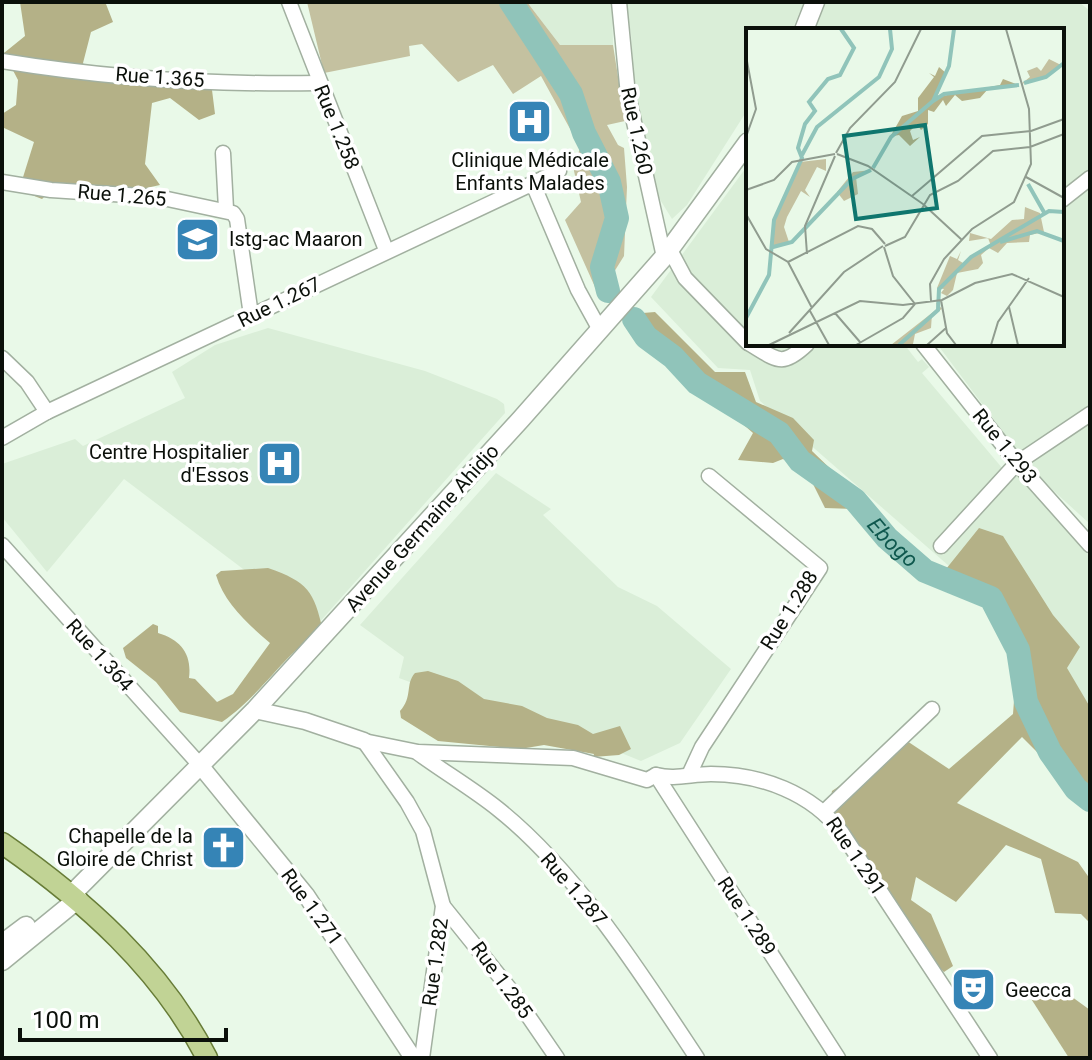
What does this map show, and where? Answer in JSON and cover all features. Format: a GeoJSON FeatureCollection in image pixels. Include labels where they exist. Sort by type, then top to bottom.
{"type":"FeatureCollection","features":[{"type":"Feature","properties":{"kind":"main road"},"geometry":{"type":"LineString","coordinates":[[805,28],[815,2]]}},
{"type":"Feature","properties":{"kind":"main road","name":"Avenue Germaine Ahidjo"},"geometry":{"type":"LineString","coordinates":[[73,895],[255,710],[600,330],[667,254],[746,145]]}},
{"type":"Feature","properties":{"kind":"main road"},"geometry":{"type":"LineString","coordinates":[[2,843],[73,895],[172,1000],[207,1058]]}},
{"type":"Feature","properties":{"kind":"main road"},"geometry":{"type":"LineString","coordinates":[[2,944],[73,895]]}},
{"type":"Feature","properties":{"kind":"main road"},"geometry":{"type":"LineString","coordinates":[[2,961],[73,895]]}},
{"type":"Feature","properties":{"kind":"street","name":"Rue 1.258"},"geometry":{"type":"LineString","coordinates":[[289,2],[386,250]]}},
{"type":"Feature","properties":{"kind":"street","name":"Rue 1.260"},"geometry":{"type":"LineString","coordinates":[[619,2],[628,95],[667,254],[685,278],[746,340]]}},
{"type":"Feature","properties":{"kind":"street","name":"Rue 1.365"},"geometry":{"type":"LineString","coordinates":[[2,61],[89,72],[228,82],[319,83]]}},
{"type":"Feature","properties":{"kind":"street"},"geometry":{"type":"LineString","coordinates":[[223,153],[226,209],[237,219],[251,315]]}},
{"type":"Feature","properties":{"kind":"street","name":"Rue 1.267"},"geometry":{"type":"LineString","coordinates":[[2,438],[47,412],[559,171]]}},
{"type":"Feature","properties":{"kind":"street"},"geometry":{"type":"LineString","coordinates":[[1064,198],[1090,178]]}},
{"type":"Feature","properties":{"kind":"street","name":"Rue 1.265"},"geometry":{"type":"LineString","coordinates":[[2,182],[51,190],[158,197],[226,209]]}},
{"type":"Feature","properties":{"kind":"street"},"geometry":{"type":"LineString","coordinates":[[533,184],[578,290],[600,330]]}},
{"type":"Feature","properties":{"kind":"street"},"geometry":{"type":"LineString","coordinates":[[754,346],[778,360],[791,359],[805,346]]}},
{"type":"Feature","properties":{"kind":"street","name":"Rue 1.293"},"geometry":{"type":"LineString","coordinates":[[925,346],[1017,463],[1089,541]]}},
{"type":"Feature","properties":{"kind":"street"},"geometry":{"type":"LineString","coordinates":[[2,358],[27,382],[47,412]]}},
{"type":"Feature","properties":{"kind":"street"},"geometry":{"type":"LineString","coordinates":[[941,546],[1017,463],[1090,414]]}},
{"type":"Feature","properties":{"kind":"street","name":"Rue 1.288"},"geometry":{"type":"LineString","coordinates":[[689,775],[702,747],[820,568],[709,476]]}},
{"type":"Feature","properties":{"kind":"street","name":"Rue 1.364"},"geometry":{"type":"LineString","coordinates":[[2,545],[199,764]]}},
{"type":"Feature","properties":{"kind":"street"},"geometry":{"type":"LineString","coordinates":[[825,811],[932,709]]}},
{"type":"Feature","properties":{"kind":"street"},"geometry":{"type":"LineString","coordinates":[[255,710],[305,721],[364,741]]}},
{"type":"Feature","properties":{"kind":"street","name":"Rue 1.291"},"geometry":{"type":"LineString","coordinates":[[364,741],[418,752],[542,754],[603,765],[647,780],[656,775],[672,779],[689,775],[738,776],[804,797],[825,811],[990,1058]]}},
{"type":"Feature","properties":{"kind":"street","name":"Rue 1.282"},"geometry":{"type":"LineString","coordinates":[[364,741],[400,790],[423,831],[443,906],[422,1058]]}},
{"type":"Feature","properties":{"kind":"street","name":"Rue 1.287"},"geometry":{"type":"LineString","coordinates":[[418,752],[499,810],[535,844],[617,938],[697,1058]]}},
{"type":"Feature","properties":{"kind":"street","name":"Rue 1.271"},"geometry":{"type":"LineString","coordinates":[[199,764],[306,895],[413,1058]]}},
{"type":"Feature","properties":{"kind":"street","name":"Rue 1.289"},"geometry":{"type":"LineString","coordinates":[[656,775],[838,1058]]}},
{"type":"Feature","properties":{"kind":"street","name":"Rue 1.285"},"geometry":{"type":"LineString","coordinates":[[443,906],[509,988],[557,1058]]}},
{"type":"Feature","properties":{"kind":"shaded area"},"geometry":{"type":"Polygon","coordinates":[[[20,2],[106,4],[113,22],[91,32],[83,63],[91,80],[212,90],[215,114],[199,120],[170,98],[152,103],[145,164],[160,185],[91,200],[51,190],[42,199],[19,190],[34,142],[2,127],[2,114],[16,105],[18,80],[4,53],[25,36],[20,2]]]}},
{"type":"Feature","properties":{"kind":"shaded area"},"geometry":{"type":"Polygon","coordinates":[[[307,2],[527,2],[560,45],[613,45],[625,121],[607,125],[618,145],[624,148],[627,187],[624,256],[599,296],[565,220],[581,202],[574,171],[580,147],[541,76],[513,94],[493,65],[458,82],[422,44],[409,46],[410,56],[324,73],[307,2]]]}},
{"type":"Feature","properties":{"kind":"shaded area"},"geometry":{"type":"Polygon","coordinates":[[[527,2],[612,2],[613,45],[560,45],[527,2]]]}},
{"type":"Feature","properties":{"kind":"shaded area"},"geometry":{"type":"Polygon","coordinates":[[[623,2],[804,2],[793,28],[746,28],[746,112],[687,205],[672,219],[656,193],[636,111],[631,33],[623,2]]]}},
{"type":"Feature","properties":{"kind":"shaded area"},"geometry":{"type":"Polygon","coordinates":[[[826,2],[1079,2],[1090,11],[1090,524],[1035,474],[939,346],[1064,346],[1064,28],[815,28],[826,2]]]}},
{"type":"Feature","properties":{"kind":"shaded area"},"geometry":{"type":"Polygon","coordinates":[[[746,168],[746,346],[906,346],[918,362],[922,359],[929,367],[922,373],[1003,469],[1016,472],[1090,557],[1090,705],[1059,673],[1056,623],[957,573],[760,401],[750,370],[718,368],[651,297],[746,168]]]}},
{"type":"Feature","properties":{"kind":"shaded area"},"geometry":{"type":"Polygon","coordinates":[[[655,312],[715,372],[745,372],[756,402],[793,418],[814,440],[812,451],[927,562],[946,569],[979,528],[1003,536],[1053,615],[1080,647],[1067,668],[1090,707],[1090,805],[1022,737],[957,803],[1078,862],[1090,879],[1090,923],[1081,914],[1055,913],[1041,859],[1006,845],[956,902],[916,877],[911,900],[931,914],[953,966],[944,972],[935,963],[829,809],[832,791],[907,741],[949,769],[1013,714],[1016,674],[988,601],[925,580],[901,564],[854,509],[825,508],[808,474],[783,459],[773,463],[738,460],[753,433],[689,377],[652,351],[643,313],[655,312]]]}},
{"type":"Feature","properties":{"kind":"shaded area","name":"Centre Hospitalier d'Essos"},"geometry":{"type":"Polygon","coordinates":[[[268,328],[425,371],[497,399],[504,404],[505,413],[317,625],[124,479],[47,572],[2,517],[2,464],[75,439],[83,446],[185,398],[172,372],[215,345],[268,328]]]}},
{"type":"Feature","properties":{"kind":"shaded area"},"geometry":{"type":"Polygon","coordinates":[[[496,473],[551,509],[543,515],[618,587],[657,606],[731,669],[680,743],[641,761],[609,748],[520,723],[399,678],[404,657],[360,625],[496,473]]]}},
{"type":"Feature","properties":{"kind":"shaded area"},"geometry":{"type":"Polygon","coordinates":[[[268,568],[292,578],[307,590],[316,606],[323,631],[296,651],[251,698],[222,722],[180,712],[156,682],[126,658],[123,648],[153,624],[158,626],[158,633],[179,644],[187,655],[189,678],[195,679],[217,702],[233,694],[270,643],[231,604],[216,575],[221,571],[268,568]]]}},
{"type":"Feature","properties":{"kind":"shaded area"},"geometry":{"type":"Polygon","coordinates":[[[428,671],[458,681],[484,699],[522,706],[547,718],[578,725],[593,734],[620,726],[631,749],[619,755],[593,757],[594,754],[544,745],[520,749],[438,741],[401,718],[400,711],[412,677],[415,673],[428,671]]]}},
{"type":"Feature","properties":{"kind":"shaded area"},"geometry":{"type":"Polygon","coordinates":[[[1057,986],[1090,1010],[1090,1058],[1069,1058],[1028,994],[1057,986]]]}},
{"type":"Feature","properties":{"kind":"waterway","name":"Ebogo"},"geometry":{"type":"LineString","coordinates":[[511,2],[571,94],[584,133],[609,182],[617,218],[602,267],[608,291]]}},
{"type":"Feature","properties":{"kind":"waterway","name":"Ebogo"},"geometry":{"type":"LineString","coordinates":[[634,319],[646,337],[673,357],[697,383],[779,433],[800,461],[855,500],[887,538],[925,571],[991,598],[1018,650],[1026,702],[1050,752],[1076,789],[1090,800]]}},
{"type":"Feature","properties":{"kind":"place","name":"Clinique Médicale Enfants Malades"},"geometry":{"type":"Point","coordinates":[530,121]}},
{"type":"Feature","properties":{"kind":"place","name":"Istg-ac Maaron"},"geometry":{"type":"Point","coordinates":[198,239]}},
{"type":"Feature","properties":{"kind":"place","name":"Centre Hospitalier d'Essos"},"geometry":{"type":"Point","coordinates":[280,463]}},
{"type":"Feature","properties":{"kind":"place","name":"Chapelle de la Gloire de Christ"},"geometry":{"type":"Point","coordinates":[224,847]}},
{"type":"Feature","properties":{"kind":"place","name":"Geecca"},"geometry":{"type":"Point","coordinates":[974,990]}}]}
